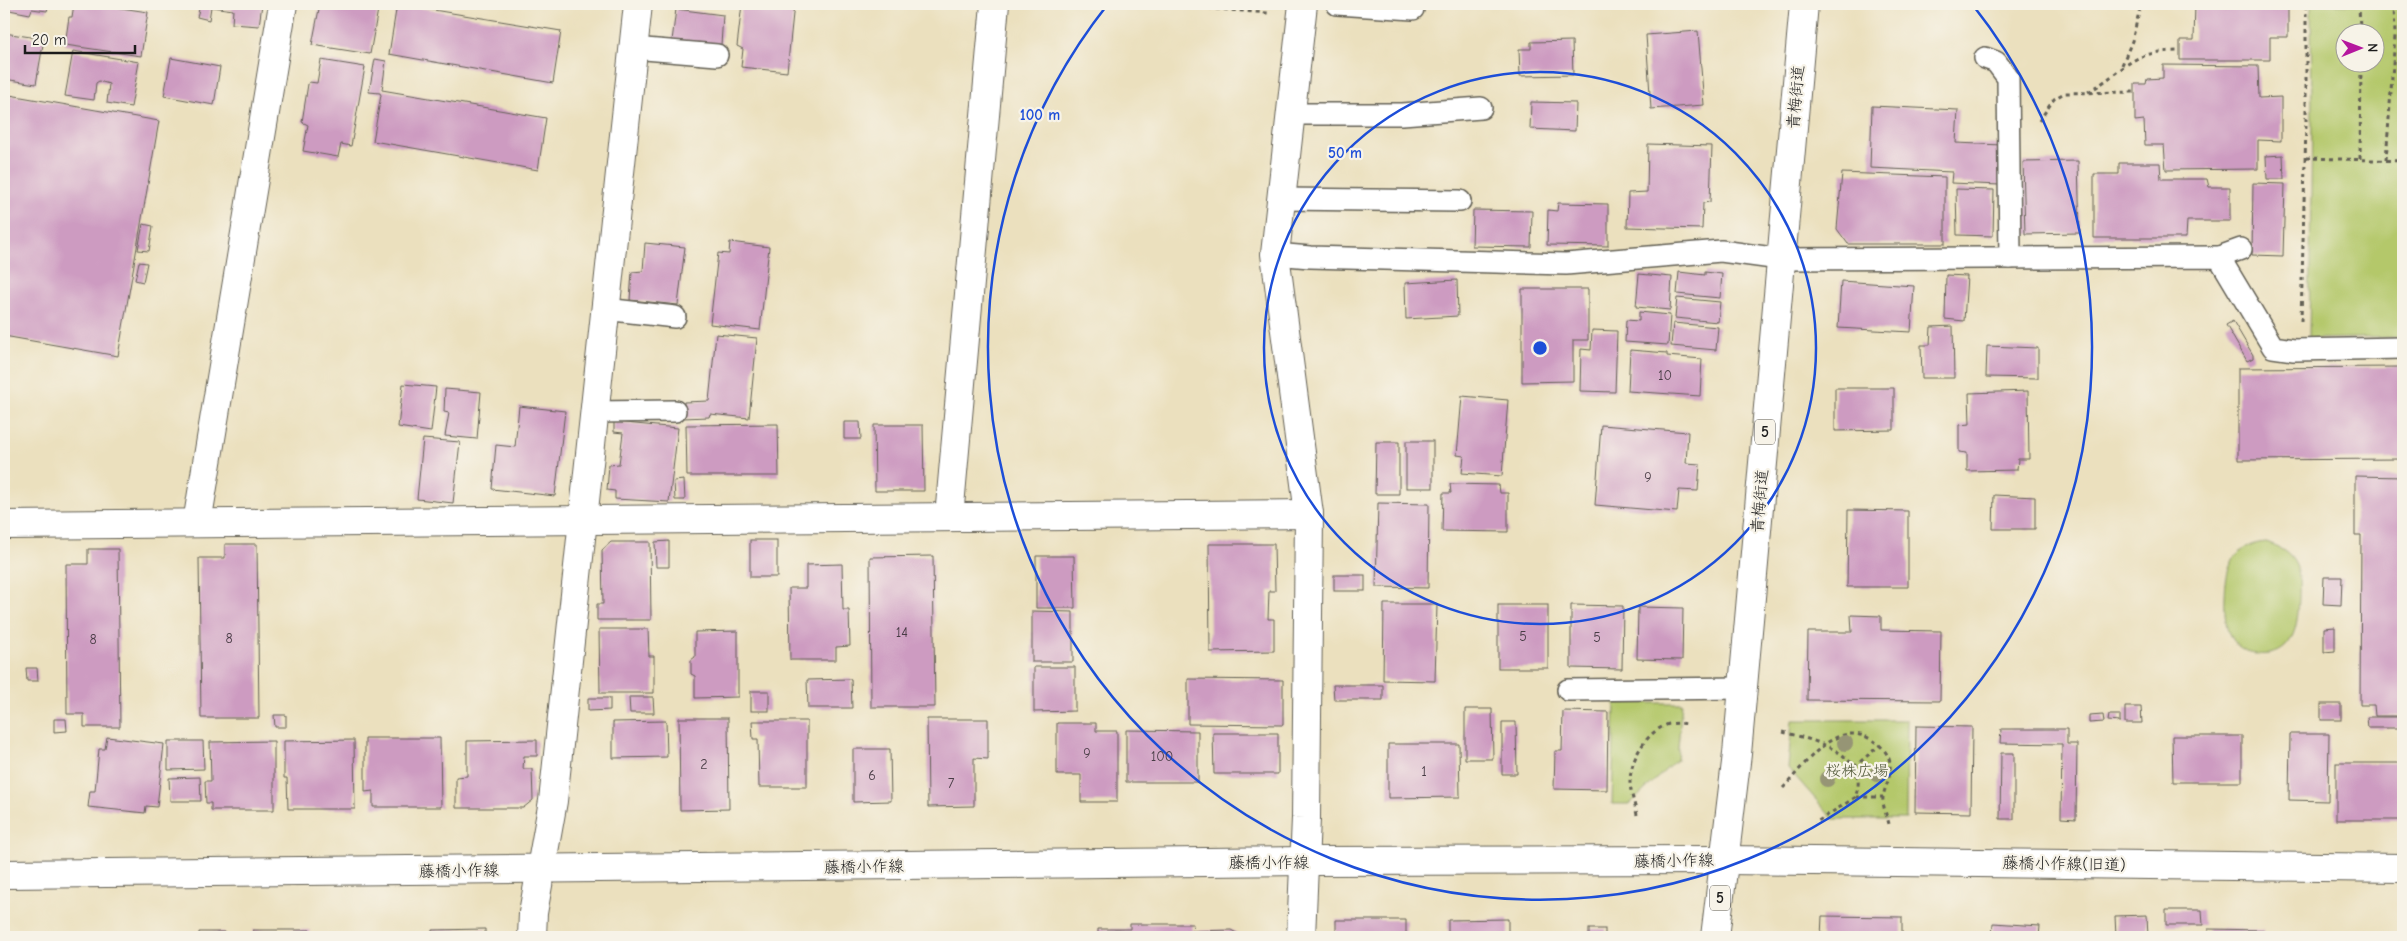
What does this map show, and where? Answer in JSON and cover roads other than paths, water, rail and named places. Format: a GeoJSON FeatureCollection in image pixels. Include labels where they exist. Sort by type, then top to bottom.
{"type":"FeatureCollection","features":[{"type":"Feature","properties":{"kind":"street"},"geometry":{"type":"LineString","coordinates":[[197,523],[284,4]]}},
{"type":"Feature","properties":{"kind":"street"},"geometry":{"type":"LineString","coordinates":[[532,937],[533,913],[550,824],[638,4]]}},
{"type":"Feature","properties":{"kind":"street"},"geometry":{"type":"LineString","coordinates":[[949,518],[995,4]]}},
{"type":"Feature","properties":{"kind":"street","name":"青梅街道"},"geometry":{"type":"LineString","coordinates":[[1715,937],[1743,688],[1804,4]]}},
{"type":"Feature","properties":{"kind":"street"},"geometry":{"type":"LineString","coordinates":[[1301,937],[1309,514],[1275,254],[1302,10]]}},
{"type":"Feature","properties":{"kind":"street"},"geometry":{"type":"LineString","coordinates":[[4,525],[1309,514]]}},
{"type":"Feature","properties":{"kind":"street","name":"藤橋小作線"},"geometry":{"type":"LineString","coordinates":[[4,874],[1725,860]]}},
{"type":"Feature","properties":{"kind":"street","name":"藤橋小作線(旧道)"},"geometry":{"type":"LineString","coordinates":[[1725,860],[2403,868]]}},
{"type":"Feature","properties":{"kind":"lane"},"geometry":{"type":"LineString","coordinates":[[1337,4],[1413,9]]}},
{"type":"Feature","properties":{"kind":"lane"},"geometry":{"type":"LineString","coordinates":[[633,48],[717,55]]}},
{"type":"Feature","properties":{"kind":"lane"},"geometry":{"type":"LineString","coordinates":[[1985,58],[1996,62],[2008,78],[2010,258]]}},
{"type":"Feature","properties":{"kind":"lane"},"geometry":{"type":"LineString","coordinates":[[1290,114],[1402,114],[1480,108]]}},
{"type":"Feature","properties":{"kind":"lane"},"geometry":{"type":"LineString","coordinates":[[1281,199],[1460,201]]}},
{"type":"Feature","properties":{"kind":"lane"},"geometry":{"type":"LineString","coordinates":[[1275,254],[1310,257],[1566,264],[1721,251],[1780,259],[2219,257],[2241,250]]}},
{"type":"Feature","properties":{"kind":"lane"},"geometry":{"type":"LineString","coordinates":[[2219,257],[2273,347],[2294,350],[2403,348]]}},
{"type":"Feature","properties":{"kind":"lane"},"geometry":{"type":"LineString","coordinates":[[606,310],[675,317]]}},
{"type":"Feature","properties":{"kind":"lane"},"geometry":{"type":"LineString","coordinates":[[595,412],[675,411]]}},
{"type":"Feature","properties":{"kind":"lane"},"geometry":{"type":"LineString","coordinates":[[1568,690],[1743,688]]}},
{"type":"Feature","properties":{"kind":"park label","name":"桜株広場"},"geometry":{"type":"Point","coordinates":[1857,770]}}]}
